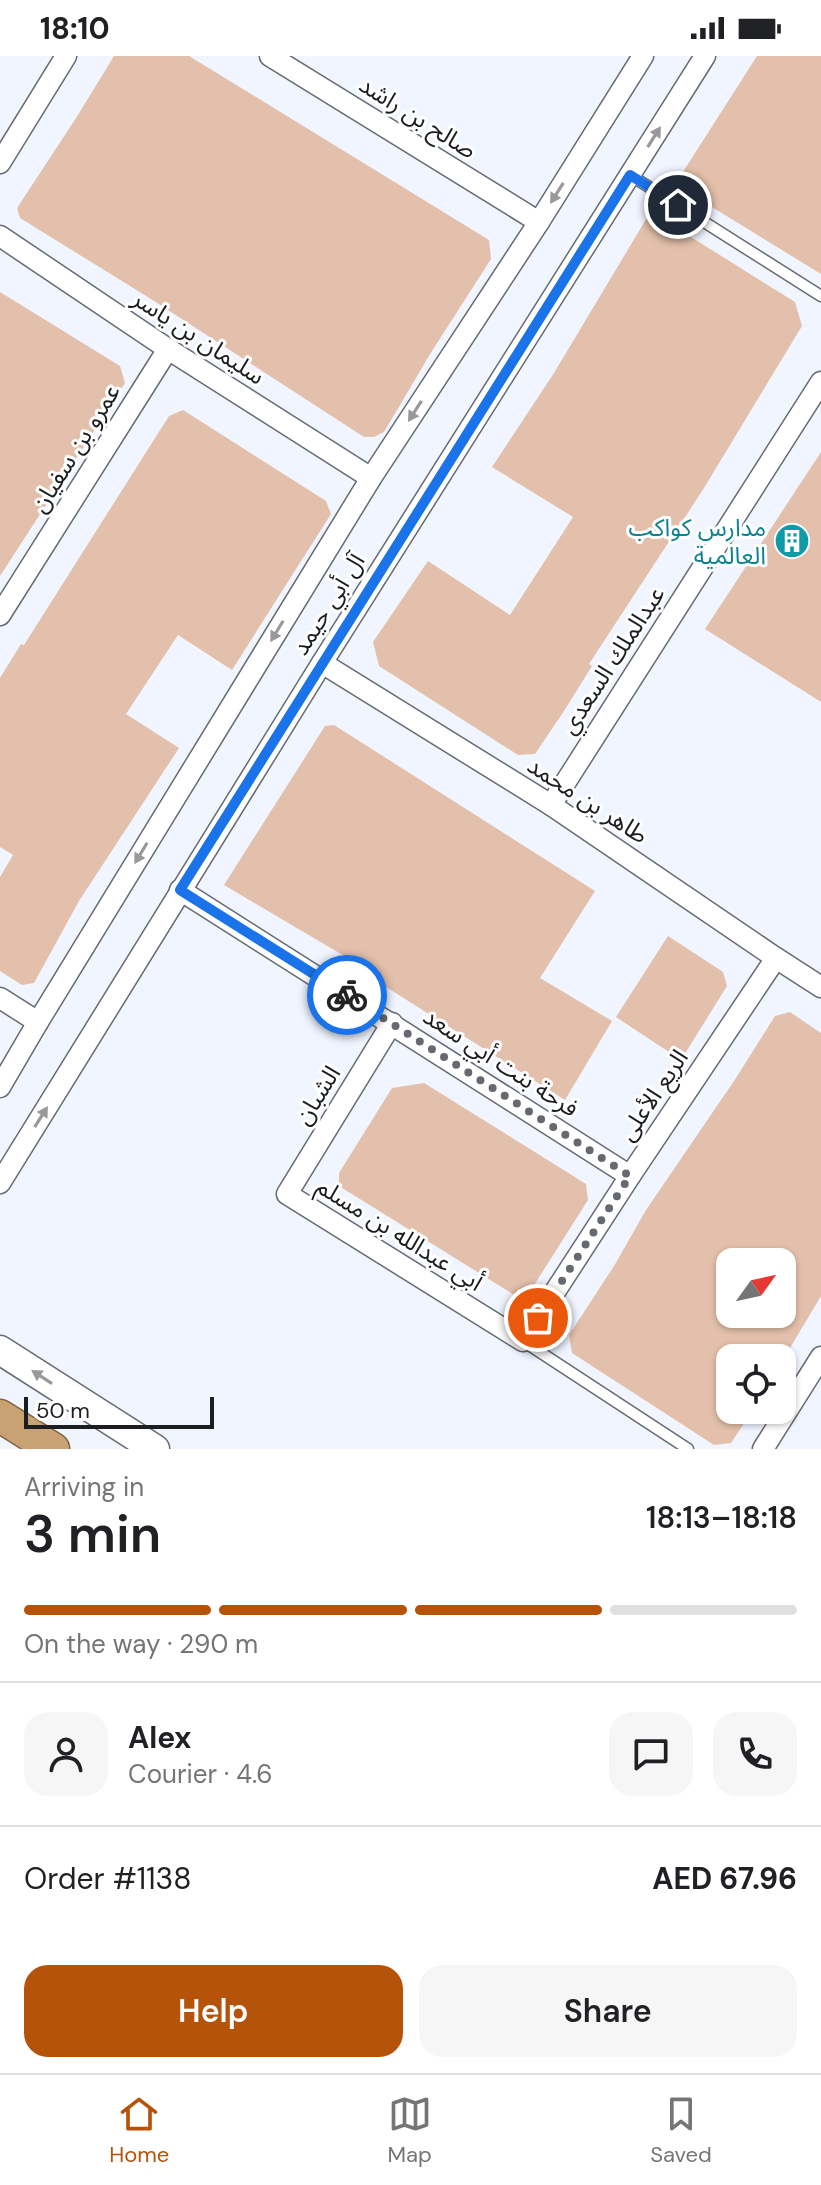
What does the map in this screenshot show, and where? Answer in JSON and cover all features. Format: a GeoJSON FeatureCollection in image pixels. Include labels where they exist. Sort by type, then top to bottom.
{"type":"FeatureCollection","features":[{"type":"Feature","properties":{"kind":"highway"},"geometry":{"type":"LineString","coordinates":[[0,1416],[53,1449]]}},
{"type":"Feature","properties":{"kind":"main road"},"geometry":{"type":"LineString","coordinates":[[0,1350],[155,1449]]}},
{"type":"Feature","properties":{"kind":"street"},"geometry":{"type":"LineString","coordinates":[[0,163],[66,56]]}},
{"type":"Feature","properties":{"kind":"street","name":"صالح بن راشد"},"geometry":{"type":"LineString","coordinates":[[270,56],[539,222]]}},
{"type":"Feature","properties":{"kind":"street","name":"آل أبي حيمد"},"geometry":{"type":"LineString","coordinates":[[0,1087],[371,478],[539,222],[643,56]]}},
{"type":"Feature","properties":{"kind":"street","name":"آل أبي حيمد"},"geometry":{"type":"LineString","coordinates":[[0,1183],[322,663],[705,56]]}},
{"type":"Feature","properties":{"kind":"street","name":"سليمان بن ياسر"},"geometry":{"type":"LineString","coordinates":[[0,236],[168,349],[371,478]]}},
{"type":"Feature","properties":{"kind":"street","name":"عمرو بن سفيان"},"geometry":{"type":"LineString","coordinates":[[0,615],[168,349]]}},
{"type":"Feature","properties":{"kind":"street","name":"عبدالملك السعدي"},"geometry":{"type":"LineString","coordinates":[[551,805],[821,382]]}},
{"type":"Feature","properties":{"kind":"street","name":"طاهر بن محمد"},"geometry":{"type":"LineString","coordinates":[[322,663],[551,805],[821,987]]}},
{"type":"Feature","properties":{"kind":"street","name":"فرحة بنت أبي سعد"},"geometry":{"type":"LineString","coordinates":[[180,890],[630,1176]]}},
{"type":"Feature","properties":{"kind":"street","name":"الريع الأعلى"},"geometry":{"type":"LineString","coordinates":[[523,1341],[776,958]]}},
{"type":"Feature","properties":{"kind":"street"},"geometry":{"type":"LineString","coordinates":[[0,998],[38,1022]]}},
{"type":"Feature","properties":{"kind":"street","name":"الشبان"},"geometry":{"type":"LineString","coordinates":[[287,1194],[392,1023]]}},
{"type":"Feature","properties":{"kind":"street","name":"أبي عبدالله بن مسلم"},"geometry":{"type":"LineString","coordinates":[[287,1194],[523,1341]]}},
{"type":"Feature","properties":{"kind":"street"},"geometry":{"type":"LineString","coordinates":[[763,1449],[821,1357]]}},
{"type":"Feature","properties":{"kind":"lane"},"geometry":{"type":"LineString","coordinates":[[630,175],[821,296]]}},
{"type":"Feature","properties":{"kind":"lane","name":"أبي عبدالله بن مسلم"},"geometry":{"type":"LineString","coordinates":[[523,1341],[688,1449]]}},
{"type":"Feature","properties":{"kind":"building"},"geometry":{"type":"Polygon","coordinates":[[[114,56],[189,56],[489,240],[491,259],[384,432],[374,437],[364,437],[20,218],[17,208],[114,56]]]}},
{"type":"Feature","properties":{"kind":"building"},"geometry":{"type":"Polygon","coordinates":[[[757,56],[821,56],[821,274],[707,204],[702,211],[688,202],[681,175],[757,56]]]}},
{"type":"Feature","properties":{"kind":"building"},"geometry":{"type":"Polygon","coordinates":[[[648,216],[659,217],[795,302],[802,326],[704,488],[589,664],[592,666],[564,711],[535,754],[518,755],[379,666],[373,642],[428,561],[510,615],[573,517],[492,467],[554,373],[648,216]]]}},
{"type":"Feature","properties":{"kind":"building"},"geometry":{"type":"Polygon","coordinates":[[[0,292],[120,366],[125,383],[0,576],[0,292]]]}},
{"type":"Feature","properties":{"kind":"building"},"geometry":{"type":"Polygon","coordinates":[[[183,410],[326,501],[331,514],[232,670],[178,635],[126,714],[179,748],[79,901],[34,983],[22,985],[0,971],[0,877],[13,855],[0,847],[0,678],[169,416],[183,410]]]}},
{"type":"Feature","properties":{"kind":"building","name":"مدارس كواكب العالمية"},"geometry":{"type":"Polygon","coordinates":[[[821,452],[821,702],[705,629],[821,452]]]}},
{"type":"Feature","properties":{"kind":"building"},"geometry":{"type":"Polygon","coordinates":[[[334,725],[595,891],[540,978],[612,1021],[565,1100],[375,980],[378,976],[224,885],[325,726],[334,725]]]}},
{"type":"Feature","properties":{"kind":"building"},"geometry":{"type":"Polygon","coordinates":[[[668,936],[723,972],[727,986],[681,1060],[616,1017],[668,936]]]}},
{"type":"Feature","properties":{"kind":"building"},"geometry":{"type":"Polygon","coordinates":[[[790,1012],[821,1033],[821,1296],[792,1344],[716,1344],[716,1424],[744,1424],[731,1443],[714,1445],[572,1353],[569,1335],[646,1210],[775,1016],[790,1012]]]}},
{"type":"Feature","properties":{"kind":"building"},"geometry":{"type":"Polygon","coordinates":[[[424,1083],[586,1184],[588,1200],[524,1301],[339,1186],[339,1173],[392,1088],[424,1083]]]}},
{"type":"Feature","properties":{"kind":"way so far"},"geometry":{"type":"LineString","coordinates":[[347,995],[630,1176],[538,1318]]}},
{"type":"Feature","properties":{"kind":"place","name":"مدارس كواكب العالمية"},"geometry":{"type":"Point","coordinates":[792,541]}},
{"type":"Feature","properties":{"kind":"route"},"geometry":{"type":"LineString","coordinates":[[347,995],[180,890],[630,175],[678,205]]}}]}
